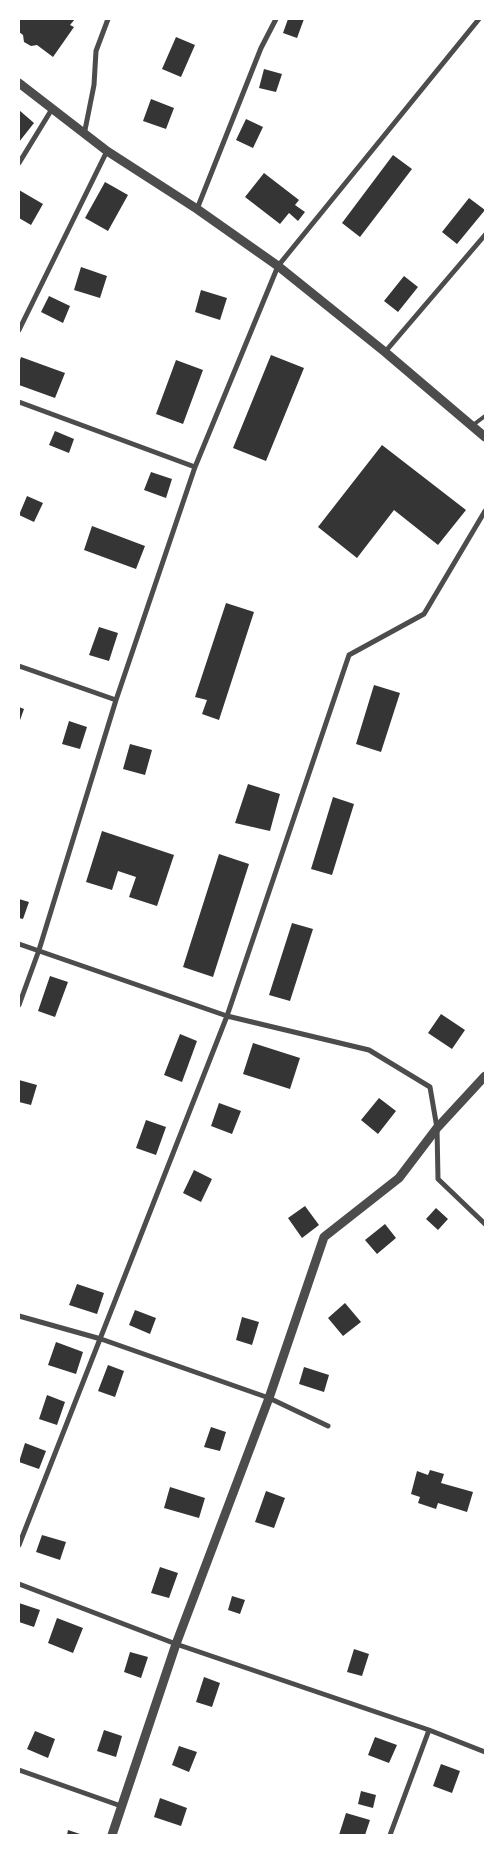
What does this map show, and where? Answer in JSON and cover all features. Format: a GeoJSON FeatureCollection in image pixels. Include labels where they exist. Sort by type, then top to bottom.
{"type":"FeatureCollection","features":[{"type":"Feature","properties":{"kind":"street"},"geometry":{"type":"LineString","coordinates":[[84,135],[94,85],[96,51],[108,19]]}},
{"type":"Feature","properties":{"kind":"street"},"geometry":{"type":"LineString","coordinates":[[197,209],[261,48],[276,19]]}},
{"type":"Feature","properties":{"kind":"street"},"geometry":{"type":"LineString","coordinates":[[19,1005],[39,950],[116,700],[195,467],[278,266],[479,19]]}},
{"type":"Feature","properties":{"kind":"street"},"geometry":{"type":"LineString","coordinates":[[19,83],[106,151],[197,209],[278,266],[385,352],[485,437]]}},
{"type":"Feature","properties":{"kind":"street"},"geometry":{"type":"LineString","coordinates":[[19,163],[52,109]]}},
{"type":"Feature","properties":{"kind":"street"},"geometry":{"type":"LineString","coordinates":[[19,330],[106,151]]}},
{"type":"Feature","properties":{"kind":"street"},"geometry":{"type":"LineString","coordinates":[[385,352],[485,235]]}},
{"type":"Feature","properties":{"kind":"street"},"geometry":{"type":"LineString","coordinates":[[19,402],[195,467]]}},
{"type":"Feature","properties":{"kind":"street"},"geometry":{"type":"LineString","coordinates":[[19,1545],[227,1016],[349,655],[424,614],[485,511]]}},
{"type":"Feature","properties":{"kind":"street"},"geometry":{"type":"LineString","coordinates":[[19,666],[116,700]]}},
{"type":"Feature","properties":{"kind":"street"},"geometry":{"type":"LineString","coordinates":[[19,944],[227,1016],[369,1050],[430,1087],[437,1128],[438,1179],[485,1224]]}},
{"type":"Feature","properties":{"kind":"street"},"geometry":{"type":"LineString","coordinates":[[112,1835],[176,1644],[269,1398],[324,1238],[399,1178],[437,1128],[485,1076]]}},
{"type":"Feature","properties":{"kind":"street"},"geometry":{"type":"LineString","coordinates":[[19,1316],[101,1339],[269,1398],[328,1426]]}},
{"type":"Feature","properties":{"kind":"street"},"geometry":{"type":"LineString","coordinates":[[19,1584],[176,1644],[429,1730],[485,1752]]}},
{"type":"Feature","properties":{"kind":"street"},"geometry":{"type":"LineString","coordinates":[[390,1835],[429,1730]]}},
{"type":"Feature","properties":{"kind":"street"},"geometry":{"type":"LineString","coordinates":[[19,1770],[121,1806]]}},
{"type":"Feature","properties":{"kind":"lane"},"geometry":{"type":"LineString","coordinates":[[472,426],[485,416]]}},
{"type":"Feature","properties":{"kind":"building"},"geometry":{"type":"Polygon","coordinates":[[[19,19],[75,19],[70,25],[74,27],[53,57],[37,45],[31,46],[24,42],[23,35],[19,32],[19,19]]]}},
{"type":"Feature","properties":{"kind":"building"},"geometry":{"type":"Polygon","coordinates":[[[288,19],[304,19],[297,38],[283,33],[288,19]]]}},
{"type":"Feature","properties":{"kind":"building"},"geometry":{"type":"Polygon","coordinates":[[[176,37],[195,45],[181,77],[162,69],[176,37]]]}},
{"type":"Feature","properties":{"kind":"building"},"geometry":{"type":"Polygon","coordinates":[[[264,69],[282,74],[276,92],[259,88],[264,69]]]}},
{"type":"Feature","properties":{"kind":"building"},"geometry":{"type":"Polygon","coordinates":[[[151,99],[174,108],[166,129],[143,121],[151,99]]]}},
{"type":"Feature","properties":{"kind":"building"},"geometry":{"type":"Polygon","coordinates":[[[19,110],[34,123],[19,142],[19,110]]]}},
{"type":"Feature","properties":{"kind":"building"},"geometry":{"type":"Polygon","coordinates":[[[246,119],[263,127],[253,148],[236,140],[246,119]]]}},
{"type":"Feature","properties":{"kind":"building"},"geometry":{"type":"Polygon","coordinates":[[[393,155],[412,169],[360,237],[342,223],[393,155]]]}},
{"type":"Feature","properties":{"kind":"building"},"geometry":{"type":"Polygon","coordinates":[[[264,173],[299,200],[295,205],[305,212],[298,221],[289,213],[280,224],[245,197],[264,173]]]}},
{"type":"Feature","properties":{"kind":"building"},"geometry":{"type":"Polygon","coordinates":[[[105,182],[128,195],[108,231],[85,218],[105,182]]]}},
{"type":"Feature","properties":{"kind":"building"},"geometry":{"type":"Polygon","coordinates":[[[19,190],[43,204],[31,225],[19,218],[19,190]]]}},
{"type":"Feature","properties":{"kind":"building"},"geometry":{"type":"Polygon","coordinates":[[[469,198],[485,210],[457,244],[442,232],[469,198]]]}},
{"type":"Feature","properties":{"kind":"building"},"geometry":{"type":"Polygon","coordinates":[[[81,267],[107,276],[100,298],[74,290],[81,267]]]}},
{"type":"Feature","properties":{"kind":"building"},"geometry":{"type":"Polygon","coordinates":[[[404,276],[418,287],[398,312],[384,301],[404,276]]]}},
{"type":"Feature","properties":{"kind":"building"},"geometry":{"type":"Polygon","coordinates":[[[201,290],[227,298],[220,320],[195,312],[201,290]]]}},
{"type":"Feature","properties":{"kind":"building"},"geometry":{"type":"Polygon","coordinates":[[[49,296],[70,306],[63,323],[41,312],[49,296]]]}},
{"type":"Feature","properties":{"kind":"building"},"geometry":{"type":"Polygon","coordinates":[[[271,355],[304,368],[266,461],[233,448],[271,355]]]}},
{"type":"Feature","properties":{"kind":"building"},"geometry":{"type":"Polygon","coordinates":[[[21,357],[65,373],[55,398],[19,385],[19,363],[21,357]]]}},
{"type":"Feature","properties":{"kind":"building"},"geometry":{"type":"Polygon","coordinates":[[[176,360],[203,370],[183,424],[156,414],[176,360]]]}},
{"type":"Feature","properties":{"kind":"building"},"geometry":{"type":"Polygon","coordinates":[[[55,431],[74,439],[69,453],[49,445],[55,431]]]}},
{"type":"Feature","properties":{"kind":"building"},"geometry":{"type":"Polygon","coordinates":[[[382,445],[466,510],[438,545],[394,510],[357,558],[318,527],[382,445]]]}},
{"type":"Feature","properties":{"kind":"building"},"geometry":{"type":"Polygon","coordinates":[[[151,472],[172,479],[166,498],[144,490],[151,472]]]}},
{"type":"Feature","properties":{"kind":"building"},"geometry":{"type":"Polygon","coordinates":[[[27,496],[43,503],[34,522],[19,515],[27,496]]]}},
{"type":"Feature","properties":{"kind":"building"},"geometry":{"type":"Polygon","coordinates":[[[92,526],[145,546],[136,569],[84,550],[92,526]]]}},
{"type":"Feature","properties":{"kind":"building"},"geometry":{"type":"Polygon","coordinates":[[[226,603],[254,612],[219,720],[202,714],[207,700],[195,697],[226,603]]]}},
{"type":"Feature","properties":{"kind":"building"},"geometry":{"type":"Polygon","coordinates":[[[99,627],[118,633],[109,661],[89,655],[99,627]]]}},
{"type":"Feature","properties":{"kind":"building"},"geometry":{"type":"Polygon","coordinates":[[[374,685],[400,693],[381,752],[356,744],[374,685]]]}},
{"type":"Feature","properties":{"kind":"building"},"geometry":{"type":"Polygon","coordinates":[[[19,707],[24,709],[19,723],[19,707]]]}},
{"type":"Feature","properties":{"kind":"building"},"geometry":{"type":"Polygon","coordinates":[[[69,721],[87,727],[80,749],[62,744],[69,721]]]}},
{"type":"Feature","properties":{"kind":"building"},"geometry":{"type":"Polygon","coordinates":[[[130,744],[152,750],[145,775],[123,769],[130,744]]]}},
{"type":"Feature","properties":{"kind":"building"},"geometry":{"type":"Polygon","coordinates":[[[248,784],[280,794],[270,831],[235,823],[248,784]]]}},
{"type":"Feature","properties":{"kind":"building"},"geometry":{"type":"Polygon","coordinates":[[[333,797],[354,804],[332,875],[311,869],[333,797]]]}},
{"type":"Feature","properties":{"kind":"building"},"geometry":{"type":"Polygon","coordinates":[[[102,831],[174,855],[157,906],[129,897],[136,877],[118,871],[112,890],[86,882],[102,831]]]}},
{"type":"Feature","properties":{"kind":"building"},"geometry":{"type":"Polygon","coordinates":[[[219,854],[249,864],[213,977],[183,967],[219,854]]]}},
{"type":"Feature","properties":{"kind":"building"},"geometry":{"type":"Polygon","coordinates":[[[19,899],[29,902],[23,919],[19,918],[19,899]]]}},
{"type":"Feature","properties":{"kind":"building"},"geometry":{"type":"Polygon","coordinates":[[[292,923],[313,929],[290,1001],[269,995],[292,923]]]}},
{"type":"Feature","properties":{"kind":"building"},"geometry":{"type":"Polygon","coordinates":[[[50,976],[68,982],[55,1017],[38,1011],[50,976]]]}},
{"type":"Feature","properties":{"kind":"building"},"geometry":{"type":"Polygon","coordinates":[[[441,1014],[465,1030],[452,1049],[428,1033],[441,1014]]]}},
{"type":"Feature","properties":{"kind":"building"},"geometry":{"type":"Polygon","coordinates":[[[180,1034],[197,1041],[182,1082],[164,1075],[180,1034]]]}},
{"type":"Feature","properties":{"kind":"building"},"geometry":{"type":"Polygon","coordinates":[[[253,1043],[300,1058],[290,1089],[243,1074],[253,1043]]]}},
{"type":"Feature","properties":{"kind":"building"},"geometry":{"type":"Polygon","coordinates":[[[19,1080],[37,1085],[31,1105],[19,1102],[19,1080]]]}},
{"type":"Feature","properties":{"kind":"building"},"geometry":{"type":"Polygon","coordinates":[[[379,1098],[396,1111],[378,1134],[361,1120],[379,1098]]]}},
{"type":"Feature","properties":{"kind":"building"},"geometry":{"type":"Polygon","coordinates":[[[219,1103],[241,1111],[232,1134],[211,1126],[219,1103]]]}},
{"type":"Feature","properties":{"kind":"building"},"geometry":{"type":"Polygon","coordinates":[[[146,1120],[166,1127],[156,1155],[136,1148],[146,1120]]]}},
{"type":"Feature","properties":{"kind":"building"},"geometry":{"type":"Polygon","coordinates":[[[194,1170],[212,1179],[201,1202],[183,1193],[194,1170]]]}},
{"type":"Feature","properties":{"kind":"building"},"geometry":{"type":"Polygon","coordinates":[[[305,1206],[319,1225],[302,1238],[288,1218],[305,1206]]]}},
{"type":"Feature","properties":{"kind":"building"},"geometry":{"type":"Polygon","coordinates":[[[436,1208],[448,1219],[438,1230],[426,1219],[436,1208]]]}},
{"type":"Feature","properties":{"kind":"building"},"geometry":{"type":"Polygon","coordinates":[[[385,1224],[396,1238],[377,1254],[365,1240],[385,1224]]]}},
{"type":"Feature","properties":{"kind":"building"},"geometry":{"type":"Polygon","coordinates":[[[77,1284],[104,1293],[97,1314],[69,1305],[77,1284]]]}},
{"type":"Feature","properties":{"kind":"building"},"geometry":{"type":"Polygon","coordinates":[[[345,1303],[361,1322],[343,1336],[328,1318],[345,1303]]]}},
{"type":"Feature","properties":{"kind":"building"},"geometry":{"type":"Polygon","coordinates":[[[135,1310],[156,1318],[150,1334],[129,1325],[135,1310]]]}},
{"type":"Feature","properties":{"kind":"building"},"geometry":{"type":"Polygon","coordinates":[[[242,1317],[259,1322],[252,1345],[236,1340],[242,1317]]]}},
{"type":"Feature","properties":{"kind":"building"},"geometry":{"type":"Polygon","coordinates":[[[56,1342],[83,1352],[76,1374],[48,1365],[56,1342]]]}},
{"type":"Feature","properties":{"kind":"building"},"geometry":{"type":"Polygon","coordinates":[[[108,1365],[124,1371],[115,1397],[98,1391],[108,1365]]]}},
{"type":"Feature","properties":{"kind":"building"},"geometry":{"type":"Polygon","coordinates":[[[304,1367],[329,1375],[324,1392],[299,1384],[304,1367]]]}},
{"type":"Feature","properties":{"kind":"building"},"geometry":{"type":"Polygon","coordinates":[[[47,1395],[65,1402],[57,1425],[39,1419],[47,1395]]]}},
{"type":"Feature","properties":{"kind":"building"},"geometry":{"type":"Polygon","coordinates":[[[211,1427],[226,1432],[220,1451],[204,1447],[211,1427]]]}},
{"type":"Feature","properties":{"kind":"building"},"geometry":{"type":"Polygon","coordinates":[[[25,1443],[46,1451],[39,1469],[19,1462],[25,1443]]]}},
{"type":"Feature","properties":{"kind":"building"},"geometry":{"type":"Polygon","coordinates":[[[430,1470],[444,1474],[441,1483],[473,1492],[467,1512],[438,1503],[436,1509],[418,1503],[420,1497],[411,1494],[417,1471],[428,1475],[430,1470]]]}},
{"type":"Feature","properties":{"kind":"building"},"geometry":{"type":"Polygon","coordinates":[[[170,1487],[205,1498],[199,1518],[164,1508],[170,1487]]]}},
{"type":"Feature","properties":{"kind":"building"},"geometry":{"type":"Polygon","coordinates":[[[266,1491],[285,1498],[274,1528],[255,1522],[266,1491]]]}},
{"type":"Feature","properties":{"kind":"building"},"geometry":{"type":"Polygon","coordinates":[[[42,1535],[66,1542],[60,1560],[36,1552],[42,1535]]]}},
{"type":"Feature","properties":{"kind":"building"},"geometry":{"type":"Polygon","coordinates":[[[160,1567],[178,1573],[169,1598],[151,1593],[160,1567]]]}},
{"type":"Feature","properties":{"kind":"building"},"geometry":{"type":"Polygon","coordinates":[[[232,1596],[245,1600],[240,1614],[228,1610],[232,1596]]]}},
{"type":"Feature","properties":{"kind":"building"},"geometry":{"type":"Polygon","coordinates":[[[19,1603],[40,1610],[34,1627],[19,1622],[19,1603]]]}},
{"type":"Feature","properties":{"kind":"building"},"geometry":{"type":"Polygon","coordinates":[[[57,1618],[83,1628],[73,1653],[48,1643],[57,1618]]]}},
{"type":"Feature","properties":{"kind":"building"},"geometry":{"type":"Polygon","coordinates":[[[354,1649],[369,1654],[362,1676],[347,1672],[354,1649]]]}},
{"type":"Feature","properties":{"kind":"building"},"geometry":{"type":"Polygon","coordinates":[[[130,1652],[148,1657],[141,1678],[124,1672],[130,1652]]]}},
{"type":"Feature","properties":{"kind":"building"},"geometry":{"type":"Polygon","coordinates":[[[204,1677],[220,1683],[212,1707],[196,1702],[204,1677]]]}},
{"type":"Feature","properties":{"kind":"building"},"geometry":{"type":"Polygon","coordinates":[[[104,1730],[122,1736],[116,1757],[97,1751],[104,1730]]]}},
{"type":"Feature","properties":{"kind":"building"},"geometry":{"type":"Polygon","coordinates":[[[35,1731],[55,1739],[48,1758],[27,1749],[35,1731]]]}},
{"type":"Feature","properties":{"kind":"building"},"geometry":{"type":"Polygon","coordinates":[[[375,1737],[397,1745],[389,1763],[368,1755],[375,1737]]]}},
{"type":"Feature","properties":{"kind":"building"},"geometry":{"type":"Polygon","coordinates":[[[179,1746],[197,1752],[189,1772],[172,1765],[179,1746]]]}},
{"type":"Feature","properties":{"kind":"building"},"geometry":{"type":"Polygon","coordinates":[[[441,1764],[460,1771],[452,1793],[433,1786],[441,1764]]]}},
{"type":"Feature","properties":{"kind":"building"},"geometry":{"type":"Polygon","coordinates":[[[361,1791],[376,1795],[373,1808],[358,1804],[361,1791]]]}},
{"type":"Feature","properties":{"kind":"building"},"geometry":{"type":"Polygon","coordinates":[[[160,1798],[187,1808],[181,1826],[154,1817],[160,1798]]]}},
{"type":"Feature","properties":{"kind":"building"},"geometry":{"type":"Polygon","coordinates":[[[346,1813],[370,1820],[365,1835],[339,1835],[346,1813]]]}},
{"type":"Feature","properties":{"kind":"building"},"geometry":{"type":"Polygon","coordinates":[[[68,1830],[83,1835],[67,1835],[68,1830]]]}}]}
